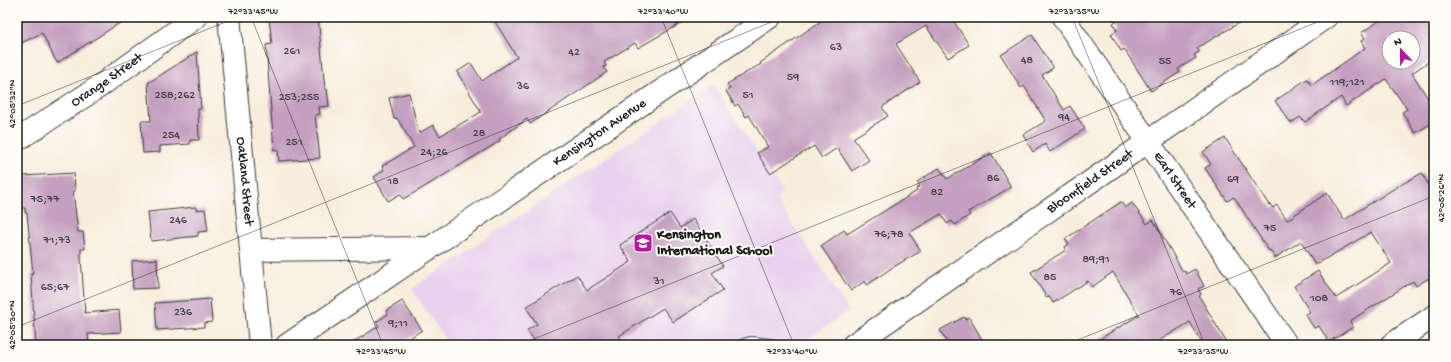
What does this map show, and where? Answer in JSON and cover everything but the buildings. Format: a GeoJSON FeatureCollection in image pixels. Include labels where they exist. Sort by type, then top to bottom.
{"type":"FeatureCollection","features":[{"type":"Feature","properties":{"kind":"street","name":"Orange Street"},"geometry":{"type":"LineString","coordinates":[[17,140],[98,88],[196,17]]}},
{"type":"Feature","properties":{"kind":"street","name":"Oakland Street"},"geometry":{"type":"LineString","coordinates":[[229,17],[260,345]]}},
{"type":"Feature","properties":{"kind":"street","name":"Kensington Avenue"},"geometry":{"type":"LineString","coordinates":[[287,345],[770,17]]}},
{"type":"Feature","properties":{"kind":"street","name":"Earl Street"},"geometry":{"type":"LineString","coordinates":[[1063,17],[1287,345]]}},
{"type":"Feature","properties":{"kind":"street","name":"Bloomfield Street"},"geometry":{"type":"LineString","coordinates":[[853,345],[1326,17]]}},
{"type":"Feature","properties":{"kind":"street"},"geometry":{"type":"LineString","coordinates":[[251,250],[430,248]]}},
{"type":"Feature","properties":{"kind":"street"},"geometry":{"type":"LineString","coordinates":[[1391,345],[1434,316]]}},
{"type":"Feature","properties":{"kind":"lane"},"geometry":{"type":"LineString","coordinates":[[744,345],[752,343],[770,345]]}},
{"type":"Feature","properties":{"kind":"shaded area","name":"Kensington International School"},"geometry":{"type":"Polygon","coordinates":[[[714,85],[782,191],[776,198],[849,311],[799,345],[449,345],[412,289],[714,85]]]}},
{"type":"Feature","properties":{"kind":"place","name":"Kensington International School"},"geometry":{"type":"Point","coordinates":[643,243]}}]}
